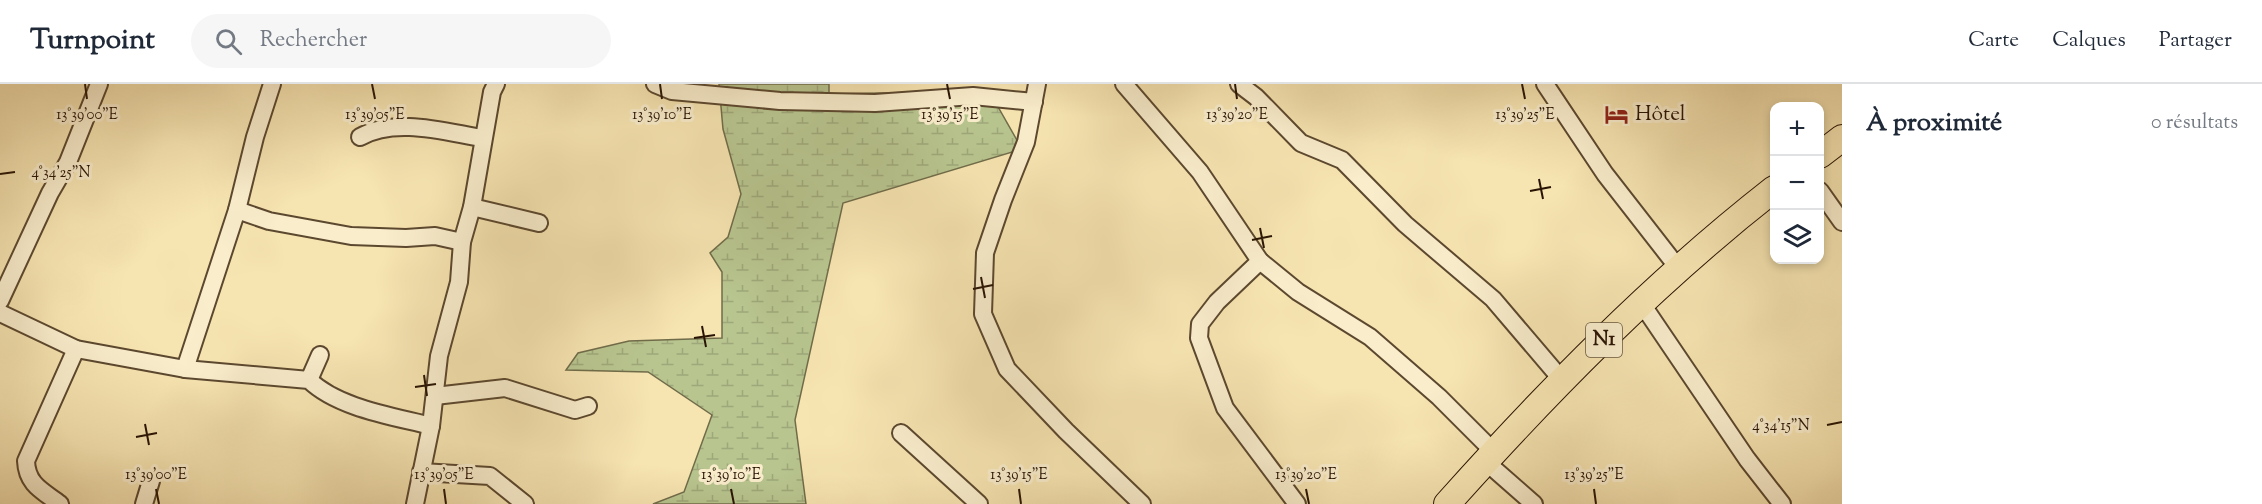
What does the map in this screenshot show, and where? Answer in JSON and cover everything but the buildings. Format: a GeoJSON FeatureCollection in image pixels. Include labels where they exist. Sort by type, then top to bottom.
{"type":"FeatureCollection","features":[{"type":"Feature","properties":{"kind":"highway"},"geometry":{"type":"LineString","coordinates":[[1824,152],[1842,138]]}},
{"type":"Feature","properties":{"kind":"highway","name":"N1"},"geometry":{"type":"LineString","coordinates":[[1447,504],[1562,380],[1715,236],[1770,192]]}},
{"type":"Feature","properties":{"kind":"street"},"geometry":{"type":"LineString","coordinates":[[0,301],[50,193],[68,162],[99,84]]}},
{"type":"Feature","properties":{"kind":"street"},"geometry":{"type":"LineString","coordinates":[[185,369],[237,210],[255,137],[272,84]]}},
{"type":"Feature","properties":{"kind":"street"},"geometry":{"type":"LineString","coordinates":[[415,504],[440,356],[459,282],[462,242],[472,207],[482,138],[492,92],[496,84]]}},
{"type":"Feature","properties":{"kind":"street"},"geometry":{"type":"LineString","coordinates":[[655,84],[672,91],[780,101],[875,103],[973,96],[1034,102]]}},
{"type":"Feature","properties":{"kind":"street"},"geometry":{"type":"LineString","coordinates":[[1037,84],[1026,142],[985,253],[983,314],[1007,369],[1066,431],[1142,504]]}},
{"type":"Feature","properties":{"kind":"street"},"geometry":{"type":"LineString","coordinates":[[1124,84],[1200,172],[1260,261],[1298,291],[1370,337],[1439,397],[1489,457],[1534,504]]}},
{"type":"Feature","properties":{"kind":"street"},"geometry":{"type":"LineString","coordinates":[[1239,84],[1256,97],[1301,143],[1342,160],[1405,224],[1493,300],[1562,380]]}},
{"type":"Feature","properties":{"kind":"street"},"geometry":{"type":"LineString","coordinates":[[1545,84],[1605,174],[1679,269]]}},
{"type":"Feature","properties":{"kind":"street"},"geometry":{"type":"LineString","coordinates":[[360,138],[372,130],[414,127],[482,138]]}},
{"type":"Feature","properties":{"kind":"street"},"geometry":{"type":"LineString","coordinates":[[1824,197],[1842,222]]}},
{"type":"Feature","properties":{"kind":"street"},"geometry":{"type":"LineString","coordinates":[[472,207],[539,223]]}},
{"type":"Feature","properties":{"kind":"street"},"geometry":{"type":"LineString","coordinates":[[237,210],[269,221],[351,236],[406,238],[435,236],[462,242]]}},
{"type":"Feature","properties":{"kind":"street"},"geometry":{"type":"LineString","coordinates":[[1260,261],[1217,302],[1200,324],[1198,338],[1226,408],[1297,504]]}},
{"type":"Feature","properties":{"kind":"street"},"geometry":{"type":"LineString","coordinates":[[1642,304],[1747,459],[1782,504]]}},
{"type":"Feature","properties":{"kind":"street"},"geometry":{"type":"LineString","coordinates":[[0,313],[76,350],[185,369],[309,380],[321,392],[370,411],[430,426]]}},
{"type":"Feature","properties":{"kind":"street"},"geometry":{"type":"LineString","coordinates":[[60,504],[34,484],[26,474],[26,461],[76,350]]}},
{"type":"Feature","properties":{"kind":"street"},"geometry":{"type":"LineString","coordinates":[[309,380],[320,355]]}},
{"type":"Feature","properties":{"kind":"street"},"geometry":{"type":"LineString","coordinates":[[435,396],[505,388],[575,410],[588,406]]}},
{"type":"Feature","properties":{"kind":"street"},"geometry":{"type":"LineString","coordinates":[[901,433],[979,504]]}},
{"type":"Feature","properties":{"kind":"street"},"geometry":{"type":"LineString","coordinates":[[422,472],[490,476],[525,504]]}},
{"type":"Feature","properties":{"kind":"street"},"geometry":{"type":"LineString","coordinates":[[144,504],[151,481]]}},
{"type":"Feature","properties":{"kind":"green space"},"geometry":{"type":"Polygon","coordinates":[[[719,84],[829,84],[829,94],[989,91],[1022,149],[843,203],[795,420],[806,504],[653,504],[684,492],[712,415],[648,372],[566,370],[578,353],[629,341],[722,338],[722,272],[710,253],[728,237],[741,194],[723,129],[719,84]]]}},
{"type":"Feature","properties":{"kind":"place","name":"Hôtel"},"geometry":{"type":"Point","coordinates":[1617,115]}}]}
